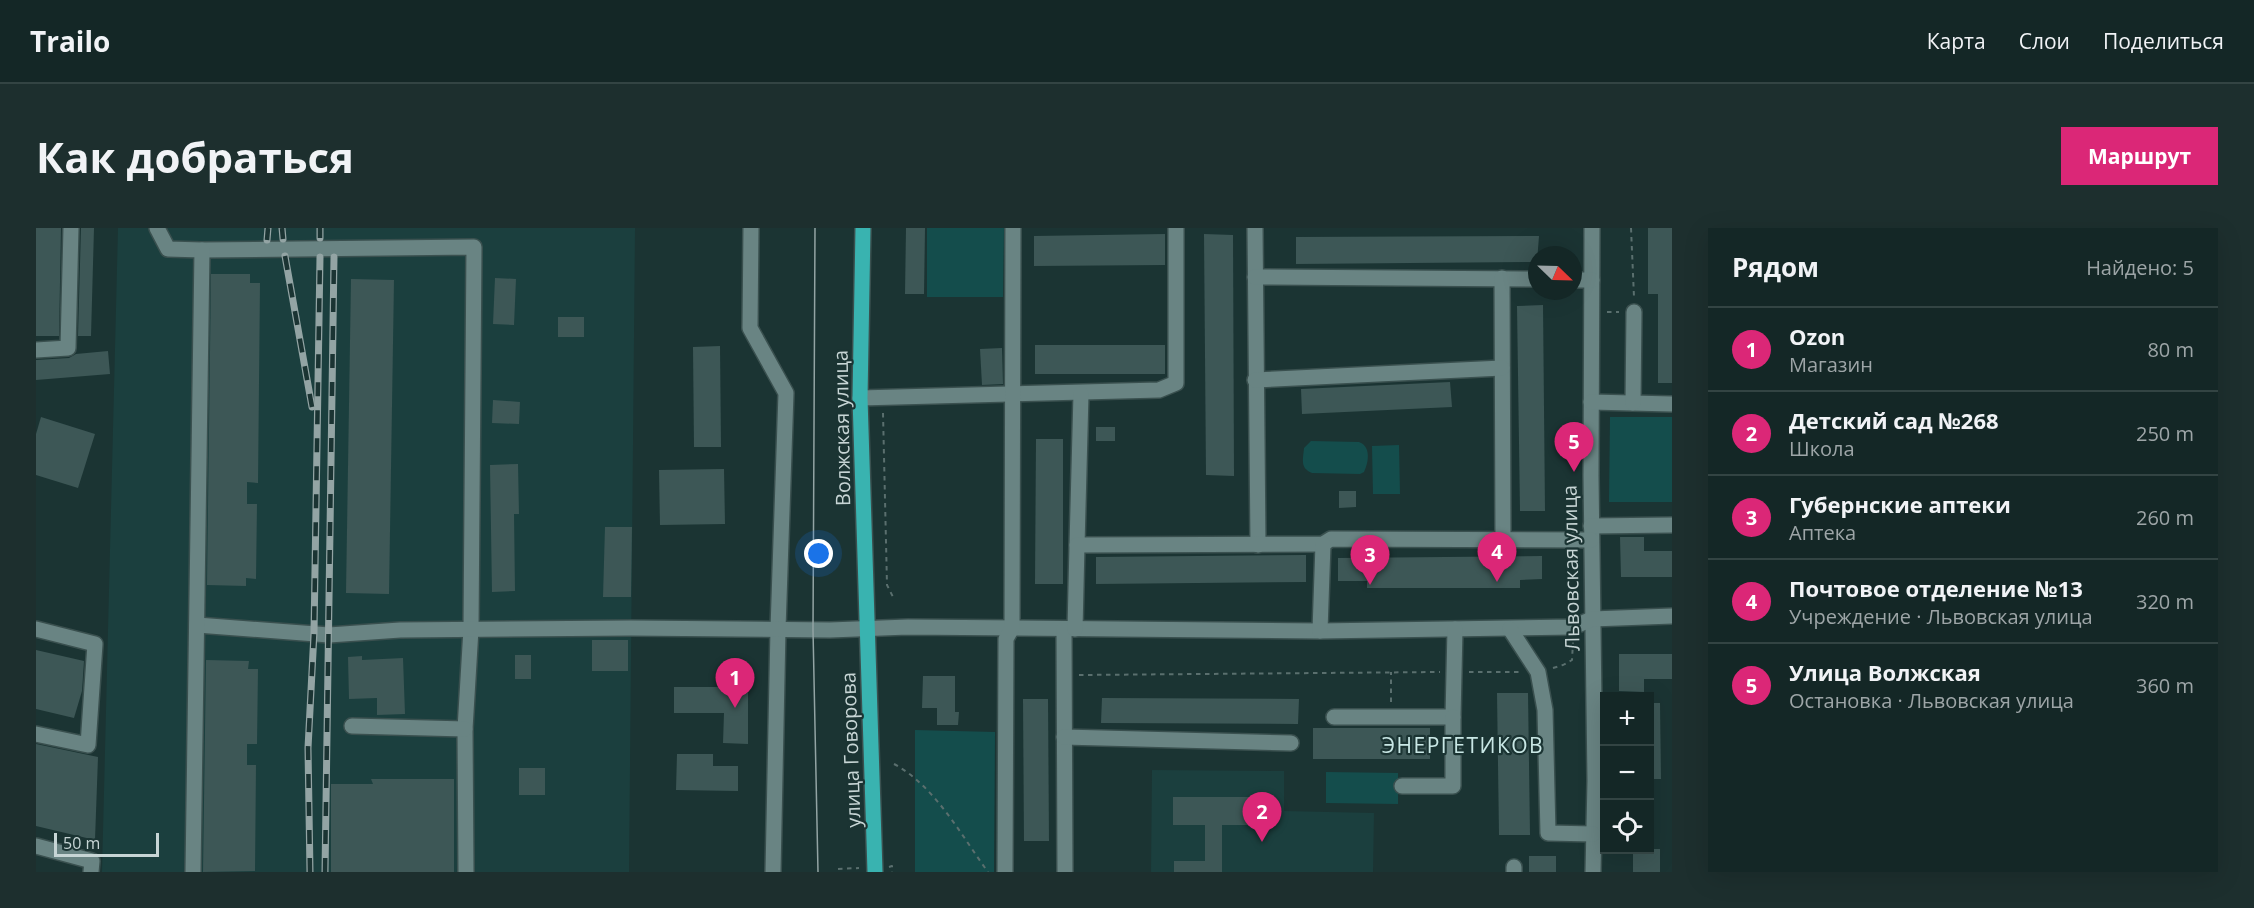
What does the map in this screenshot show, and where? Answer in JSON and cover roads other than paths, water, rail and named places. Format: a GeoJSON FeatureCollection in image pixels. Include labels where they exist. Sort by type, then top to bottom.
{"type":"FeatureCollection","features":[{"type":"Feature","properties":{"kind":"main road","name":"Волжская улица"},"geometry":{"type":"LineString","coordinates":[[863,228],[860,398],[868,627]]}},
{"type":"Feature","properties":{"kind":"main road","name":"улица Говорова"},"geometry":{"type":"LineString","coordinates":[[868,627],[875,872]]}},
{"type":"Feature","properties":{"kind":"street"},"geometry":{"type":"LineString","coordinates":[[36,350],[68,348],[71,228]]}},
{"type":"Feature","properties":{"kind":"street"},"geometry":{"type":"LineString","coordinates":[[157,228],[168,249],[474,247],[471,630],[465,729],[466,872]]}},
{"type":"Feature","properties":{"kind":"street"},"geometry":{"type":"LineString","coordinates":[[751,228],[750,328],[786,393],[773,872]]}},
{"type":"Feature","properties":{"kind":"street"},"geometry":{"type":"LineString","coordinates":[[1005,872],[1006,639],[1012,628],[1013,228]]}},
{"type":"Feature","properties":{"kind":"street"},"geometry":{"type":"LineString","coordinates":[[860,398],[1159,390],[1176,383],[1176,228]]}},
{"type":"Feature","properties":{"kind":"street"},"geometry":{"type":"LineString","coordinates":[[1256,228],[1255,380],[1258,545]]}},
{"type":"Feature","properties":{"kind":"street","name":"Львовская улица"},"geometry":{"type":"LineString","coordinates":[[1592,228],[1591,533],[1595,781],[1593,872]]}},
{"type":"Feature","properties":{"kind":"street"},"geometry":{"type":"LineString","coordinates":[[194,872],[202,250]]}},
{"type":"Feature","properties":{"kind":"street"},"geometry":{"type":"LineString","coordinates":[[1255,277],[1528,279]]}},
{"type":"Feature","properties":{"kind":"street"},"geometry":{"type":"LineString","coordinates":[[1502,279],[1503,540]]}},
{"type":"Feature","properties":{"kind":"street"},"geometry":{"type":"LineString","coordinates":[[1582,280],[1592,280]]}},
{"type":"Feature","properties":{"kind":"street"},"geometry":{"type":"LineString","coordinates":[[1633,403],[1634,312]]}},
{"type":"Feature","properties":{"kind":"street"},"geometry":{"type":"LineString","coordinates":[[1255,380],[1502,368]]}},
{"type":"Feature","properties":{"kind":"street"},"geometry":{"type":"LineString","coordinates":[[1065,872],[1065,675],[1077,545],[1081,393]]}},
{"type":"Feature","properties":{"kind":"street"},"geometry":{"type":"LineString","coordinates":[[1591,402],[1672,404]]}},
{"type":"Feature","properties":{"kind":"street"},"geometry":{"type":"LineString","coordinates":[[1077,545],[1323,544],[1331,539],[1503,540],[1672,525]]}},
{"type":"Feature","properties":{"kind":"street"},"geometry":{"type":"LineString","coordinates":[[1320,631],[1323,544]]}},
{"type":"Feature","properties":{"kind":"street"},"geometry":{"type":"LineString","coordinates":[[196,625],[329,635],[399,630],[631,628],[830,630],[868,627],[1320,631],[1573,627],[1592,619],[1672,616]]}},
{"type":"Feature","properties":{"kind":"street"},"geometry":{"type":"LineString","coordinates":[[36,629],[95,644],[88,745],[36,734]]}},
{"type":"Feature","properties":{"kind":"street"},"geometry":{"type":"LineString","coordinates":[[1402,786],[1453,786],[1455,629]]}},
{"type":"Feature","properties":{"kind":"street"},"geometry":{"type":"LineString","coordinates":[[1510,629],[1538,672],[1545,710],[1548,833],[1593,834]]}},
{"type":"Feature","properties":{"kind":"street"},"geometry":{"type":"LineString","coordinates":[[1334,717],[1453,717]]}},
{"type":"Feature","properties":{"kind":"street"},"geometry":{"type":"LineString","coordinates":[[352,726],[465,729]]}},
{"type":"Feature","properties":{"kind":"street"},"geometry":{"type":"LineString","coordinates":[[1064,737],[1290,743]]}},
{"type":"Feature","properties":{"kind":"street"},"geometry":{"type":"LineString","coordinates":[[36,846],[92,861],[92,872]]}},
{"type":"Feature","properties":{"kind":"tram line"},"geometry":{"type":"LineString","coordinates":[[815,228],[813,630],[818,872]]}},
{"type":"Feature","properties":{"kind":"railway"},"geometry":{"type":"LineString","coordinates":[[267,240],[268,228]]}},
{"type":"Feature","properties":{"kind":"railway"},"geometry":{"type":"LineString","coordinates":[[282,228],[283,239]]}},
{"type":"Feature","properties":{"kind":"railway"},"geometry":{"type":"LineString","coordinates":[[320,228],[320,238]]}},
{"type":"Feature","properties":{"kind":"railway"},"geometry":{"type":"LineString","coordinates":[[285,256],[312,407]]}},
{"type":"Feature","properties":{"kind":"railway"},"geometry":{"type":"LineString","coordinates":[[310,872],[308,748],[314,633],[320,257]]}},
{"type":"Feature","properties":{"kind":"railway"},"geometry":{"type":"LineString","coordinates":[[325,872],[334,257]]}},
{"type":"Feature","properties":{"kind":"place","name":"Улица Волжская"},"geometry":{"type":"Point","coordinates":[1574,472]}},
{"type":"Feature","properties":{"kind":"place","name":"Почтовое отделение №13"},"geometry":{"type":"Point","coordinates":[1497,582]}},
{"type":"Feature","properties":{"kind":"place","name":"Губернские аптеки"},"geometry":{"type":"Point","coordinates":[1370,585]}},
{"type":"Feature","properties":{"kind":"place","name":"Ozon"},"geometry":{"type":"Point","coordinates":[735,708]}},
{"type":"Feature","properties":{"kind":"place","name":"Детский сад №268"},"geometry":{"type":"Point","coordinates":[1262,842]}},
{"type":"Feature","properties":{"kind":"district","name":"ЭНЕРГЕТИКОВ"},"geometry":{"type":"Point","coordinates":[1463,746]}}]}
